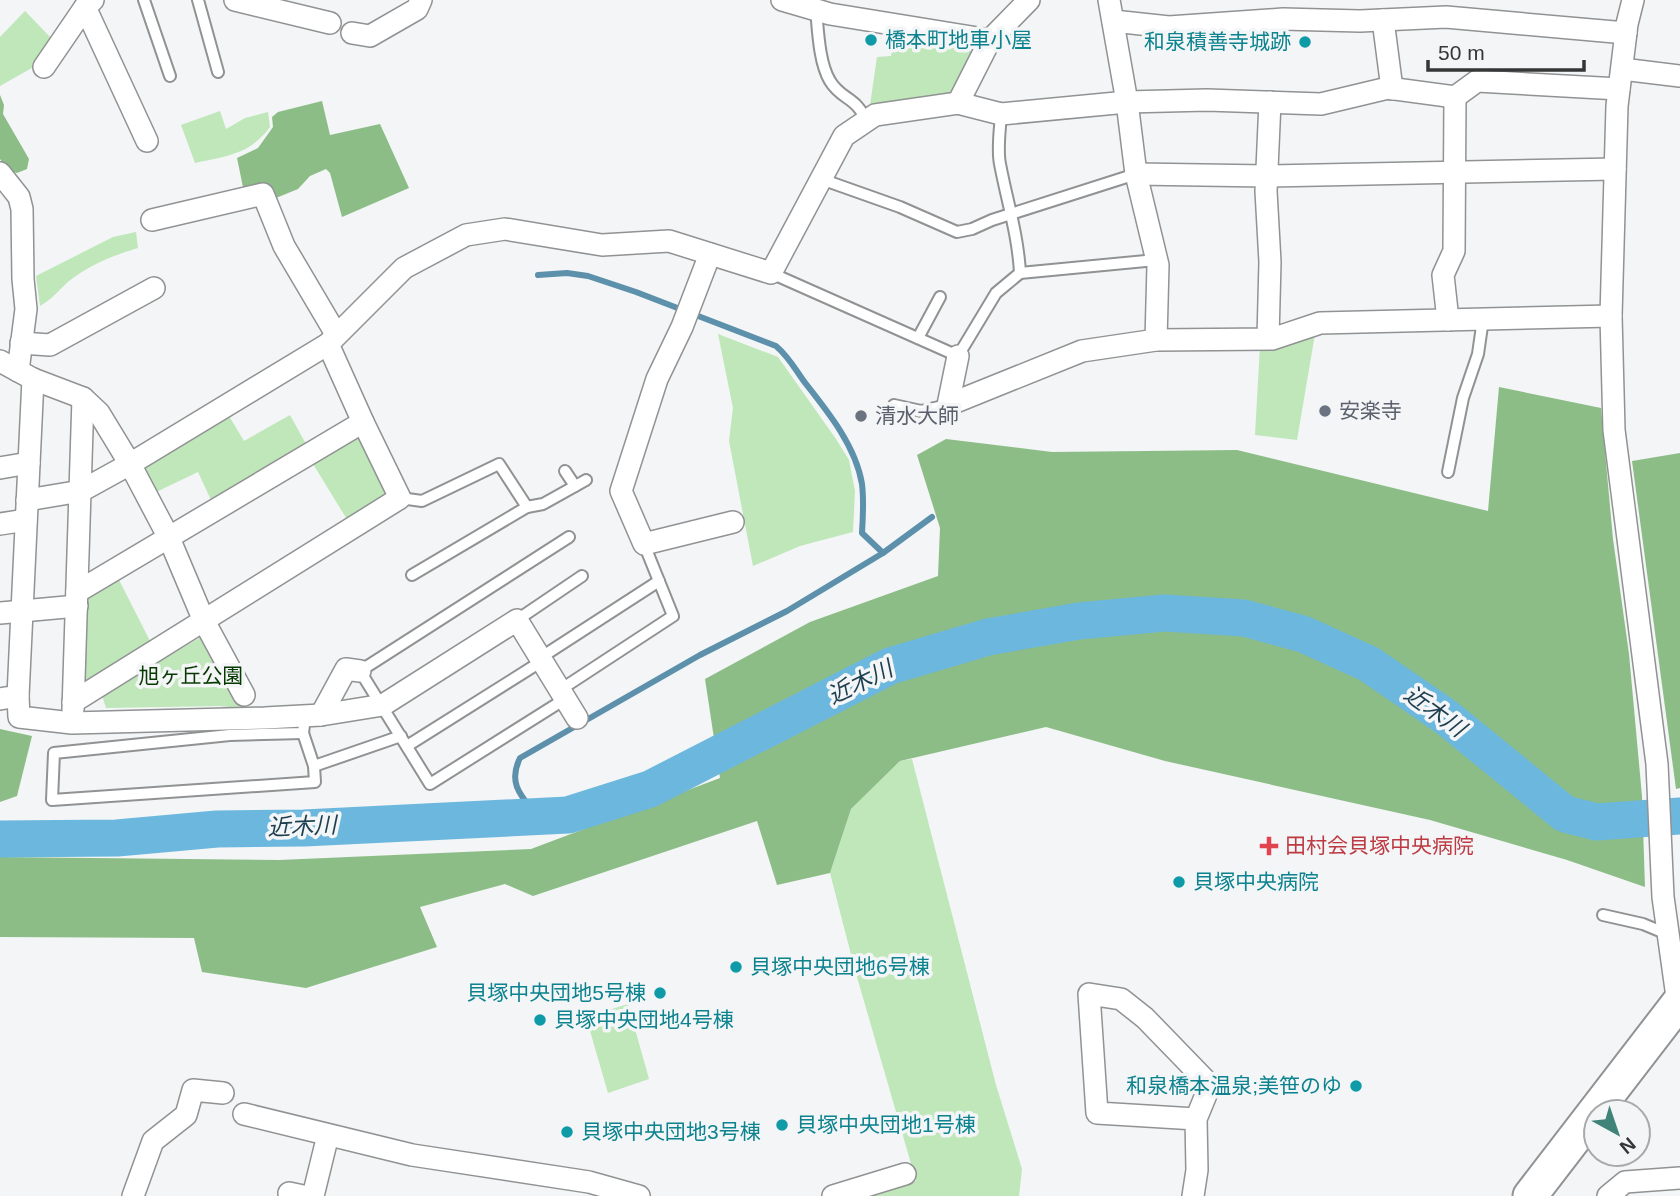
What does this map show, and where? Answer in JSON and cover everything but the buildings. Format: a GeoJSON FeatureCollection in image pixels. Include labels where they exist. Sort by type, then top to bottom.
{"type":"FeatureCollection","features":[{"type":"Feature","properties":{"kind":"main road"},"geometry":{"type":"LineString","coordinates":[[1530,1196],[1679,1002]]}},
{"type":"Feature","properties":{"kind":"street"},"geometry":{"type":"LineString","coordinates":[[235,0],[330,23]]}},
{"type":"Feature","properties":{"kind":"street"},"geometry":{"type":"LineString","coordinates":[[352,33],[370,36],[417,9],[421,0]]}},
{"type":"Feature","properties":{"kind":"street"},"geometry":{"type":"LineString","coordinates":[[782,0],[990,40]]}},
{"type":"Feature","properties":{"kind":"street"},"geometry":{"type":"LineString","coordinates":[[958,103],[990,40],[1029,0]]}},
{"type":"Feature","properties":{"kind":"street"},"geometry":{"type":"LineString","coordinates":[[1633,0],[1620,79],[1615,169],[1611,316],[1614,430],[1657,764],[1663,897],[1679,1002]]}},
{"type":"Feature","properties":{"kind":"street"},"geometry":{"type":"LineString","coordinates":[[44,67],[89,4]]}},
{"type":"Feature","properties":{"kind":"street"},"geometry":{"type":"LineString","coordinates":[[89,4],[147,141]]}},
{"type":"Feature","properties":{"kind":"street"},"geometry":{"type":"LineString","coordinates":[[1156,340],[1156,260],[1136,174],[1128,102],[1111,10],[1169,27],[1376,14],[1446,17],[1626,33]]}},
{"type":"Feature","properties":{"kind":"street"},"geometry":{"type":"LineString","coordinates":[[1376,14],[1392,89]]}},
{"type":"Feature","properties":{"kind":"street"},"geometry":{"type":"LineString","coordinates":[[0,524],[27,510],[81,491],[130,464],[332,339],[404,268],[466,235],[505,229],[602,245],[669,241],[771,273],[844,136],[875,115],[958,103],[1001,114],[1128,102],[1208,100],[1321,104],[1392,89],[1455,97],[1477,80],[1680,76]]}},
{"type":"Feature","properties":{"kind":"street"},"geometry":{"type":"LineString","coordinates":[[1448,320],[1443,275],[1454,251],[1455,97]]}},
{"type":"Feature","properties":{"kind":"street"},"geometry":{"type":"LineString","coordinates":[[1268,338],[1270,262],[1267,176],[1270,102]]}},
{"type":"Feature","properties":{"kind":"street"},"geometry":{"type":"LineString","coordinates":[[1136,174],[1267,176],[1615,169]]}},
{"type":"Feature","properties":{"kind":"street"},"geometry":{"type":"LineString","coordinates":[[0,173],[19,198],[22,209],[26,309],[17,370],[29,463],[27,510],[22,610],[9,697],[19,718],[73,712],[310,721],[383,705],[517,620],[577,718]]}},
{"type":"Feature","properties":{"kind":"street"},"geometry":{"type":"LineString","coordinates":[[73,712],[204,621],[400,498],[363,422],[332,339],[284,246],[263,194],[152,220]]}},
{"type":"Feature","properties":{"kind":"street"},"geometry":{"type":"LineString","coordinates":[[710,254],[682,327],[657,379],[621,491],[644,544],[733,522]]}},
{"type":"Feature","properties":{"kind":"street"},"geometry":{"type":"LineString","coordinates":[[21,343],[50,345],[154,288]]}},
{"type":"Feature","properties":{"kind":"street"},"geometry":{"type":"LineString","coordinates":[[948,405],[1082,351],[1156,340],[1268,338],[1320,323],[1611,316]]}},
{"type":"Feature","properties":{"kind":"street"},"geometry":{"type":"LineString","coordinates":[[948,405],[958,356]]}},
{"type":"Feature","properties":{"kind":"street"},"geometry":{"type":"LineString","coordinates":[[17,370],[83,398],[99,413],[130,464],[169,538],[204,621],[244,695]]}},
{"type":"Feature","properties":{"kind":"street"},"geometry":{"type":"LineString","coordinates":[[73,712],[83,398]]}},
{"type":"Feature","properties":{"kind":"street"},"geometry":{"type":"LineString","coordinates":[[0,613],[77,599],[169,538],[363,422]]}},
{"type":"Feature","properties":{"kind":"street"},"geometry":{"type":"LineString","coordinates":[[0,468],[29,463]]}},
{"type":"Feature","properties":{"kind":"street"},"geometry":{"type":"LineString","coordinates":[[310,721],[346,669],[360,671]]}},
{"type":"Feature","properties":{"kind":"street"},"geometry":{"type":"LineString","coordinates":[[1193,1196],[1197,1170],[1196,1119],[1210,1085],[1144,1018],[1121,999],[1089,994],[1097,1113],[1196,1119]]}},
{"type":"Feature","properties":{"kind":"street"},"geometry":{"type":"LineString","coordinates":[[133,1196],[153,1141],[186,1115],[193,1090],[223,1093]]}},
{"type":"Feature","properties":{"kind":"street"},"geometry":{"type":"LineString","coordinates":[[257,1123],[328,1135],[433,1159],[589,1182],[639,1196]]}},
{"type":"Feature","properties":{"kind":"street"},"geometry":{"type":"LineString","coordinates":[[313,1196],[328,1135]]}},
{"type":"Feature","properties":{"kind":"street"},"geometry":{"type":"LineString","coordinates":[[833,1196],[905,1174]]}},
{"type":"Feature","properties":{"kind":"street"},"geometry":{"type":"LineString","coordinates":[[1608,1196],[1625,1182],[1680,1178]]}},
{"type":"Feature","properties":{"kind":"lane"},"geometry":{"type":"LineString","coordinates":[[145,0],[170,76]]}},
{"type":"Feature","properties":{"kind":"lane"},"geometry":{"type":"LineString","coordinates":[[198,0],[218,72]]}},
{"type":"Feature","properties":{"kind":"lane"},"geometry":{"type":"LineString","coordinates":[[823,7],[821,51],[829,81],[843,96],[861,108],[866,122]]}},
{"type":"Feature","properties":{"kind":"lane"},"geometry":{"type":"LineString","coordinates":[[1001,114],[1000,161],[1013,215],[1020,273]]}},
{"type":"Feature","properties":{"kind":"lane"},"geometry":{"type":"LineString","coordinates":[[821,178],[900,207],[957,232],[1136,174]]}},
{"type":"Feature","properties":{"kind":"lane"},"geometry":{"type":"LineString","coordinates":[[771,273],[958,356],[996,293],[1020,273],[1156,260]]}},
{"type":"Feature","properties":{"kind":"lane"},"geometry":{"type":"LineString","coordinates":[[918,338],[940,297]]}},
{"type":"Feature","properties":{"kind":"lane"},"geometry":{"type":"LineString","coordinates":[[1448,472],[1463,398],[1478,354],[1483,319]]}},
{"type":"Feature","properties":{"kind":"lane"},"geometry":{"type":"LineString","coordinates":[[894,405],[921,411],[948,405]]}},
{"type":"Feature","properties":{"kind":"lane"},"geometry":{"type":"LineString","coordinates":[[400,498],[422,501],[499,464],[527,507]]}},
{"type":"Feature","properties":{"kind":"lane"},"geometry":{"type":"LineString","coordinates":[[565,471],[575,486]]}},
{"type":"Feature","properties":{"kind":"lane"},"geometry":{"type":"LineString","coordinates":[[412,575],[527,507],[543,504],[586,480]]}},
{"type":"Feature","properties":{"kind":"lane"},"geometry":{"type":"LineString","coordinates":[[569,537],[360,671],[430,784],[673,617],[644,544]]}},
{"type":"Feature","properties":{"kind":"lane"},"geometry":{"type":"LineString","coordinates":[[517,620],[582,576]]}},
{"type":"Feature","properties":{"kind":"lane"},"geometry":{"type":"LineString","coordinates":[[407,746],[659,581]]}},
{"type":"Feature","properties":{"kind":"lane"},"geometry":{"type":"LineString","coordinates":[[310,721],[314,766],[315,782],[52,800],[54,753],[230,736],[310,721]]}},
{"type":"Feature","properties":{"kind":"lane"},"geometry":{"type":"LineString","coordinates":[[314,766],[401,736]]}},
{"type":"Feature","properties":{"kind":"lane"},"geometry":{"type":"LineString","coordinates":[[1604,915],[1643,924],[1667,934]]}},
{"type":"Feature","properties":{"kind":"green space"},"geometry":{"type":"Polygon","coordinates":[[[25,11],[54,41],[37,65],[0,86],[0,37],[25,11]]]}},
{"type":"Feature","properties":{"kind":"green space"},"geometry":{"type":"Polygon","coordinates":[[[895,36],[976,52],[949,96],[869,112],[877,57],[891,56],[895,36]]]}},
{"type":"Feature","properties":{"kind":"green space"},"geometry":{"type":"Polygon","coordinates":[[[0,95],[4,105],[3,114],[29,159],[27,169],[17,173],[9,171],[0,159],[0,95]]]}},
{"type":"Feature","properties":{"kind":"green space"},"geometry":{"type":"Polygon","coordinates":[[[322,101],[330,135],[380,124],[409,188],[342,217],[330,173],[326,169],[310,176],[298,189],[271,200],[244,192],[237,158],[258,148],[273,127],[272,117],[278,112],[322,101]]]}},
{"type":"Feature","properties":{"kind":"green space"},"geometry":{"type":"Polygon","coordinates":[[[220,111],[226,129],[245,118],[268,112],[270,127],[254,143],[237,153],[195,163],[181,125],[220,111]]]}},
{"type":"Feature","properties":{"kind":"green space"},"geometry":{"type":"Polygon","coordinates":[[[136,232],[138,248],[85,270],[40,306],[36,276],[113,237],[136,232]]]}},
{"type":"Feature","properties":{"kind":"green space"},"geometry":{"type":"Polygon","coordinates":[[[718,334],[778,357],[836,439],[849,460],[855,491],[853,532],[800,546],[753,566],[729,441],[733,408],[718,334]]]}},
{"type":"Feature","properties":{"kind":"green space"},"geometry":{"type":"Polygon","coordinates":[[[1315,334],[1297,440],[1255,435],[1260,346],[1315,334]]]}},
{"type":"Feature","properties":{"kind":"green space"},"geometry":{"type":"Polygon","coordinates":[[[1499,387],[1601,408],[1613,539],[1629,654],[1642,796],[1645,887],[1567,860],[1430,820],[1165,761],[1046,727],[900,761],[851,809],[830,873],[777,885],[757,821],[533,896],[505,884],[420,907],[437,947],[306,988],[202,972],[194,938],[0,937],[0,857],[279,860],[531,849],[720,778],[705,679],[810,622],[938,576],[940,528],[917,455],[946,439],[1052,452],[1237,450],[1488,511],[1499,387]]]}},
{"type":"Feature","properties":{"kind":"green space"},"geometry":{"type":"Polygon","coordinates":[[[226,411],[244,441],[290,415],[306,444],[211,500],[198,472],[152,494],[136,465],[226,411]]]}},
{"type":"Feature","properties":{"kind":"green space"},"geometry":{"type":"Polygon","coordinates":[[[353,435],[360,437],[385,493],[384,498],[348,521],[310,459],[353,435]]]}},
{"type":"Feature","properties":{"kind":"green space"},"geometry":{"type":"Polygon","coordinates":[[[1680,453],[1680,788],[1676,789],[1632,461],[1680,453]]]}},
{"type":"Feature","properties":{"kind":"green space"},"geometry":{"type":"Polygon","coordinates":[[[117,576],[150,641],[85,685],[79,678],[85,595],[117,576]]]}},
{"type":"Feature","properties":{"kind":"green space","name":"旭ヶ丘公園"},"geometry":{"type":"Polygon","coordinates":[[[203,636],[243,709],[220,706],[106,708],[102,695],[203,636]]]}},
{"type":"Feature","properties":{"kind":"green space"},"geometry":{"type":"Polygon","coordinates":[[[0,729],[32,736],[17,796],[0,802],[0,729]]]}},
{"type":"Feature","properties":{"kind":"green space"},"geometry":{"type":"Polygon","coordinates":[[[912,759],[996,1085],[1022,1169],[1019,1196],[865,1196],[916,1181],[830,873],[851,809],[900,761],[912,759]]]}},
{"type":"Feature","properties":{"kind":"green space"},"geometry":{"type":"Polygon","coordinates":[[[628,1004],[649,1079],[608,1093],[586,1017],[628,1004]]]}},
{"type":"Feature","properties":{"kind":"waterway"},"geometry":{"type":"LineString","coordinates":[[538,275],[567,273],[588,276],[776,346],[824,407],[848,444],[862,484],[862,533],[883,553]]}},
{"type":"Feature","properties":{"kind":"waterway"},"geometry":{"type":"LineString","coordinates":[[538,817],[518,790],[515,775],[520,758],[700,655],[787,611],[883,553],[932,517]]}},
{"type":"Feature","properties":{"kind":"waterway","name":"近木川"},"geometry":{"type":"LineString","coordinates":[[0,839],[117,838],[217,829],[304,828],[568,815],[650,789],[890,666],[988,637],[1079,621],[1164,613],[1244,618],[1303,634],[1369,664],[1446,717],[1565,814],[1597,822],[1680,816]]}},
{"type":"Feature","properties":{"kind":"place","name":"橋本町地車小屋"},"geometry":{"type":"Point","coordinates":[871,40]}},
{"type":"Feature","properties":{"kind":"place","name":"和泉積善寺城跡"},"geometry":{"type":"Point","coordinates":[1305,42]}},
{"type":"Feature","properties":{"kind":"place","name":"安楽寺"},"geometry":{"type":"Point","coordinates":[1325,411]}},
{"type":"Feature","properties":{"kind":"place","name":"清水大師"},"geometry":{"type":"Point","coordinates":[861,416]}},
{"type":"Feature","properties":{"kind":"place","name":"田村会貝塚中央病院"},"geometry":{"type":"Point","coordinates":[1269,846]}},
{"type":"Feature","properties":{"kind":"place","name":"貝塚中央病院"},"geometry":{"type":"Point","coordinates":[1179,882]}},
{"type":"Feature","properties":{"kind":"place","name":"貝塚中央団地6号棟"},"geometry":{"type":"Point","coordinates":[736,967]}},
{"type":"Feature","properties":{"kind":"place","name":"貝塚中央団地5号棟"},"geometry":{"type":"Point","coordinates":[660,993]}},
{"type":"Feature","properties":{"kind":"place","name":"貝塚中央団地4号棟"},"geometry":{"type":"Point","coordinates":[540,1020]}},
{"type":"Feature","properties":{"kind":"place","name":"和泉橋本温泉;美笹のゆ"},"geometry":{"type":"Point","coordinates":[1356,1086]}},
{"type":"Feature","properties":{"kind":"place","name":"貝塚中央団地1号棟"},"geometry":{"type":"Point","coordinates":[782,1125]}},
{"type":"Feature","properties":{"kind":"place","name":"貝塚中央団地3号棟"},"geometry":{"type":"Point","coordinates":[567,1132]}}]}
